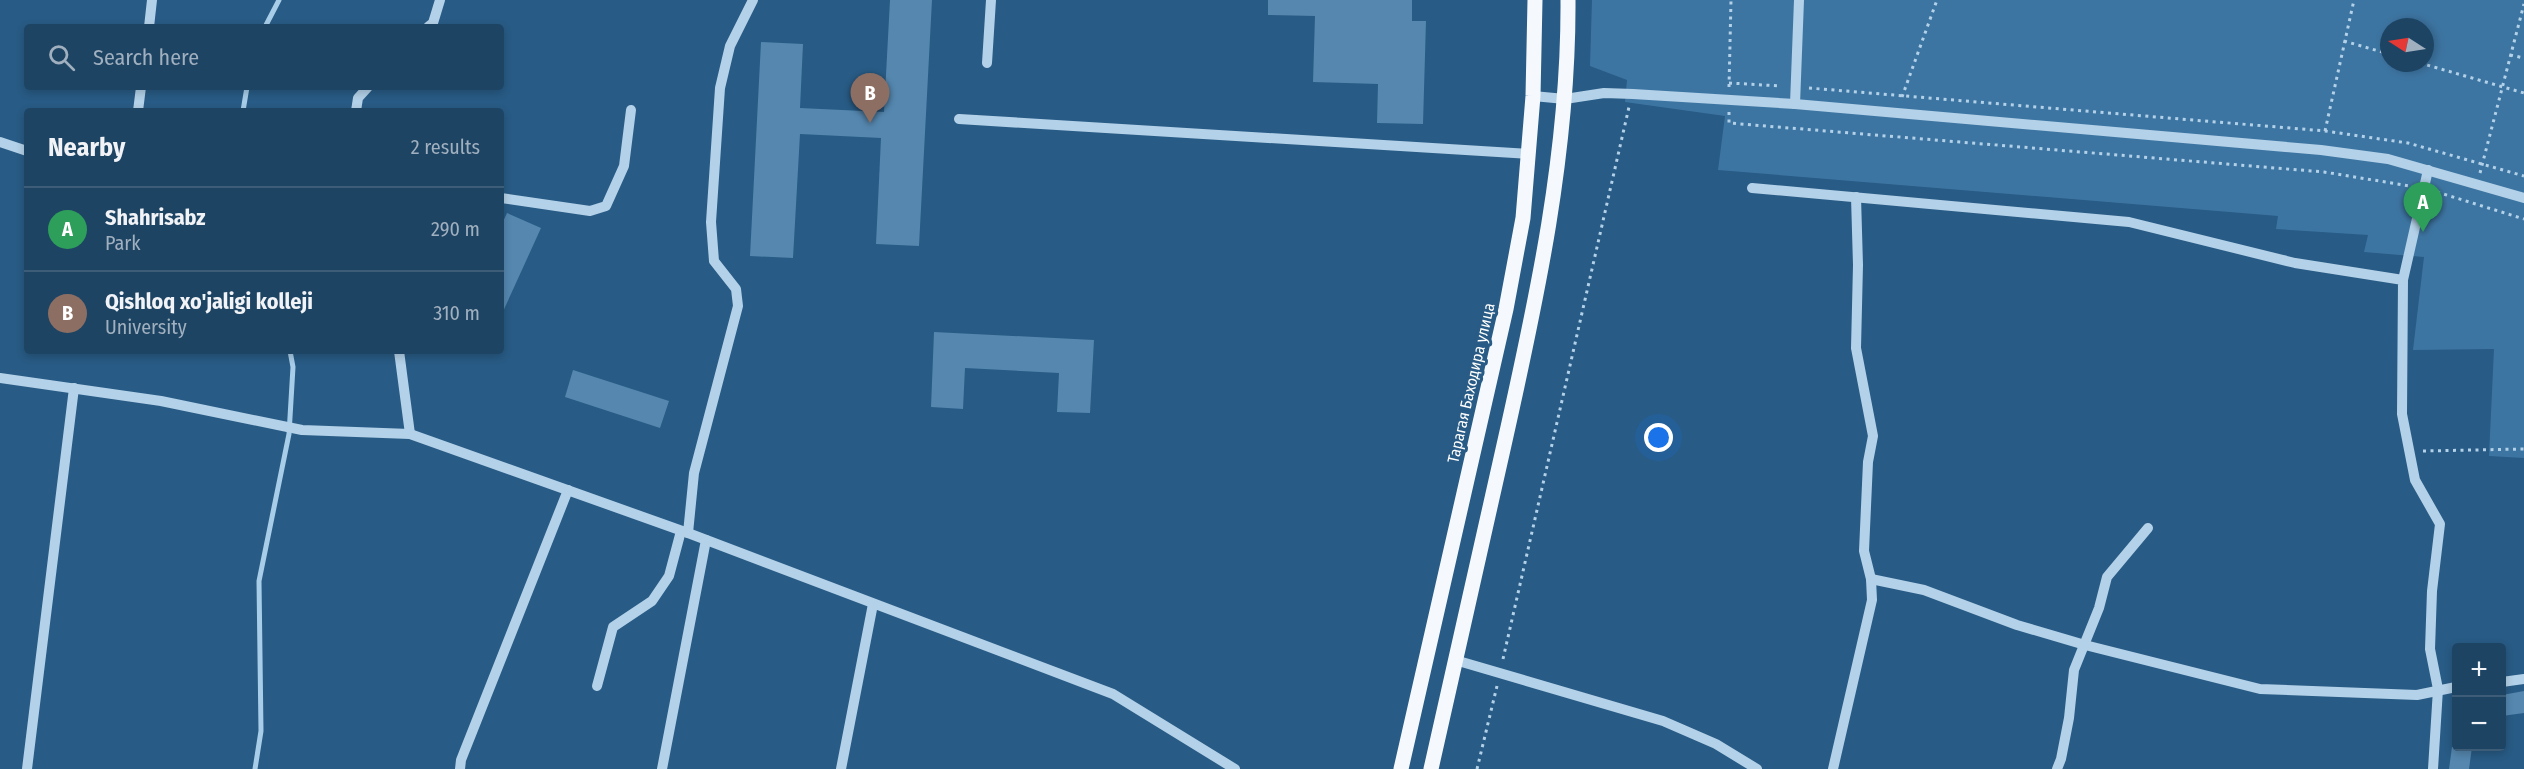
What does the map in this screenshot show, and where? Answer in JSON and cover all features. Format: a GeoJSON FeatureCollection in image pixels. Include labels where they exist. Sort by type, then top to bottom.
{"type":"FeatureCollection","features":[{"type":"Feature","properties":{"kind":"main road","name":"Тарагая Баходира улица"},"geometry":{"type":"LineString","coordinates":[[1401,769],[1506,309],[1523,218],[1530,154],[1536,0]]}},
{"type":"Feature","properties":{"kind":"main road"},"geometry":{"type":"LineString","coordinates":[[1431,769],[1533,319],[1552,210],[1565,99],[1568,0]]}},
{"type":"Feature","properties":{"kind":"street"},"geometry":{"type":"LineString","coordinates":[[149,24],[152,0]]}},
{"type":"Feature","properties":{"kind":"street"},"geometry":{"type":"LineString","coordinates":[[432,24],[440,0]]}},
{"type":"Feature","properties":{"kind":"street"},"geometry":{"type":"LineString","coordinates":[[597,686],[613,627],[652,601],[669,576],[685,532],[694,473],[738,306],[736,288],[714,261],[711,222],[720,88],[730,46],[753,0]]}},
{"type":"Feature","properties":{"kind":"street"},"geometry":{"type":"LineString","coordinates":[[987,63],[991,0]]}},
{"type":"Feature","properties":{"kind":"street"},"geometry":{"type":"LineString","coordinates":[[1795,104],[1799,0]]}},
{"type":"Feature","properties":{"kind":"street"},"geometry":{"type":"LineString","coordinates":[[138,108],[141,90]]}},
{"type":"Feature","properties":{"kind":"street"},"geometry":{"type":"LineString","coordinates":[[356,108],[357,98],[365,90]]}},
{"type":"Feature","properties":{"kind":"street"},"geometry":{"type":"LineString","coordinates":[[1533,96],[1565,99],[1604,93],[1795,104],[2322,150],[2388,159],[2524,198]]}},
{"type":"Feature","properties":{"kind":"street"},"geometry":{"type":"LineString","coordinates":[[504,198],[590,211],[606,206],[624,165],[631,110]]}},
{"type":"Feature","properties":{"kind":"street"},"geometry":{"type":"LineString","coordinates":[[959,119],[1530,154]]}},
{"type":"Feature","properties":{"kind":"street"},"geometry":{"type":"LineString","coordinates":[[0,142],[24,150]]}},
{"type":"Feature","properties":{"kind":"street"},"geometry":{"type":"LineString","coordinates":[[2428,170],[2403,280],[2402,414],[2415,480],[2440,524],[2432,591],[2430,649],[2438,688],[2433,769]]}},
{"type":"Feature","properties":{"kind":"street"},"geometry":{"type":"LineString","coordinates":[[1752,188],[2129,222],[2295,263],[2403,280]]}},
{"type":"Feature","properties":{"kind":"street"},"geometry":{"type":"LineString","coordinates":[[1833,769],[1872,600],[1871,579],[1864,551],[1868,462],[1873,436],[1856,348],[1858,265],[1856,197]]}},
{"type":"Feature","properties":{"kind":"street"},"geometry":{"type":"LineString","coordinates":[[399,354],[410,434]]}},
{"type":"Feature","properties":{"kind":"street"},"geometry":{"type":"LineString","coordinates":[[0,378],[161,401],[302,430],[410,434],[685,532],[1113,694],[1235,769]]}},
{"type":"Feature","properties":{"kind":"street"},"geometry":{"type":"LineString","coordinates":[[27,769],[74,388]]}},
{"type":"Feature","properties":{"kind":"street"},"geometry":{"type":"LineString","coordinates":[[460,769],[461,760],[568,490]]}},
{"type":"Feature","properties":{"kind":"street"},"geometry":{"type":"LineString","coordinates":[[2057,769],[2069,718],[2074,670],[2099,608],[2107,577],[2148,528]]}},
{"type":"Feature","properties":{"kind":"street"},"geometry":{"type":"LineString","coordinates":[[662,769],[706,540]]}},
{"type":"Feature","properties":{"kind":"street"},"geometry":{"type":"LineString","coordinates":[[1871,579],[1924,590],[2018,625],[2085,645],[2260,689],[2417,695],[2438,688],[2452,687]]}},
{"type":"Feature","properties":{"kind":"street"},"geometry":{"type":"LineString","coordinates":[[841,769],[873,604]]}},
{"type":"Feature","properties":{"kind":"street"},"geometry":{"type":"LineString","coordinates":[[1455,660],[1663,722],[1716,744],[1757,769]]}},
{"type":"Feature","properties":{"kind":"street"},"geometry":{"type":"LineString","coordinates":[[2506,681],[2524,679]]}},
{"type":"Feature","properties":{"kind":"path"},"geometry":{"type":"LineString","coordinates":[[1731,0],[1729,123],[2324,172],[2424,188],[2524,219]]}},
{"type":"Feature","properties":{"kind":"path"},"geometry":{"type":"LineString","coordinates":[[1898,112],[1937,0]]}},
{"type":"Feature","properties":{"kind":"path"},"geometry":{"type":"LineString","coordinates":[[2322,150],[2354,0]]}},
{"type":"Feature","properties":{"kind":"path"},"geometry":{"type":"LineString","coordinates":[[2478,184],[2524,4]]}},
{"type":"Feature","properties":{"kind":"path"},"geometry":{"type":"LineString","coordinates":[[2344,41],[2380,51]]}},
{"type":"Feature","properties":{"kind":"path"},"geometry":{"type":"LineString","coordinates":[[2510,55],[2524,58]]}},
{"type":"Feature","properties":{"kind":"path"},"geometry":{"type":"LineString","coordinates":[[2434,67],[2524,93]]}},
{"type":"Feature","properties":{"kind":"path"},"geometry":{"type":"LineString","coordinates":[[1477,769],[1633,94]]}},
{"type":"Feature","properties":{"kind":"path"},"geometry":{"type":"LineString","coordinates":[[2409,451],[2524,449]]}},
{"type":"Feature","properties":{"kind":"shaded area"},"geometry":{"type":"Polygon","coordinates":[[[1592,0],[2524,0],[2524,458],[2489,456],[2494,349],[2413,350],[2424,257],[2364,252],[2368,235],[2276,229],[2278,216],[1718,170],[1725,116],[1625,102],[1627,80],[1590,66],[1592,0]]]}},
{"type":"Feature","properties":{"kind":"building"},"geometry":{"type":"Polygon","coordinates":[[[890,0],[932,0],[919,246],[876,244],[881,138],[800,134],[793,258],[750,256],[761,42],[803,44],[800,108],[884,112],[890,0]]]}},
{"type":"Feature","properties":{"kind":"building"},"geometry":{"type":"Polygon","coordinates":[[[1268,0],[1412,0],[1412,21],[1426,21],[1423,124],[1377,123],[1378,84],[1313,82],[1315,16],[1268,15],[1268,0]]]}},
{"type":"Feature","properties":{"kind":"building"},"geometry":{"type":"Polygon","coordinates":[[[507,213],[541,228],[504,309],[504,220],[507,213]]]}},
{"type":"Feature","properties":{"kind":"building"},"geometry":{"type":"Polygon","coordinates":[[[934,332],[1094,340],[1090,413],[1057,412],[1059,373],[965,368],[963,409],[931,407],[934,332]]]}},
{"type":"Feature","properties":{"kind":"building"},"geometry":{"type":"Polygon","coordinates":[[[573,370],[669,401],[660,428],[565,397],[573,370]]]}},
{"type":"Feature","properties":{"kind":"building"},"geometry":{"type":"Polygon","coordinates":[[[2524,691],[2524,713],[2506,715],[2506,694],[2524,691]]]}},
{"type":"Feature","properties":{"kind":"building"},"geometry":{"type":"Polygon","coordinates":[[[2452,747],[2452,751],[2471,751],[2469,769],[2449,769],[2452,747]]]}},
{"type":"Feature","properties":{"kind":"waterway"},"geometry":{"type":"LineString","coordinates":[[267,24],[279,0]]}},
{"type":"Feature","properties":{"kind":"waterway"},"geometry":{"type":"LineString","coordinates":[[244,108],[246,90]]}},
{"type":"Feature","properties":{"kind":"waterway"},"geometry":{"type":"LineString","coordinates":[[255,769],[261,731],[259,581],[289,434],[293,367],[291,354]]}},
{"type":"Feature","properties":{"kind":"place","name":"Qishloq xo'jaligi kolleji"},"geometry":{"type":"Point","coordinates":[870,123]}},
{"type":"Feature","properties":{"kind":"place","name":"Shahrisabz"},"geometry":{"type":"Point","coordinates":[2423,232]}}]}
